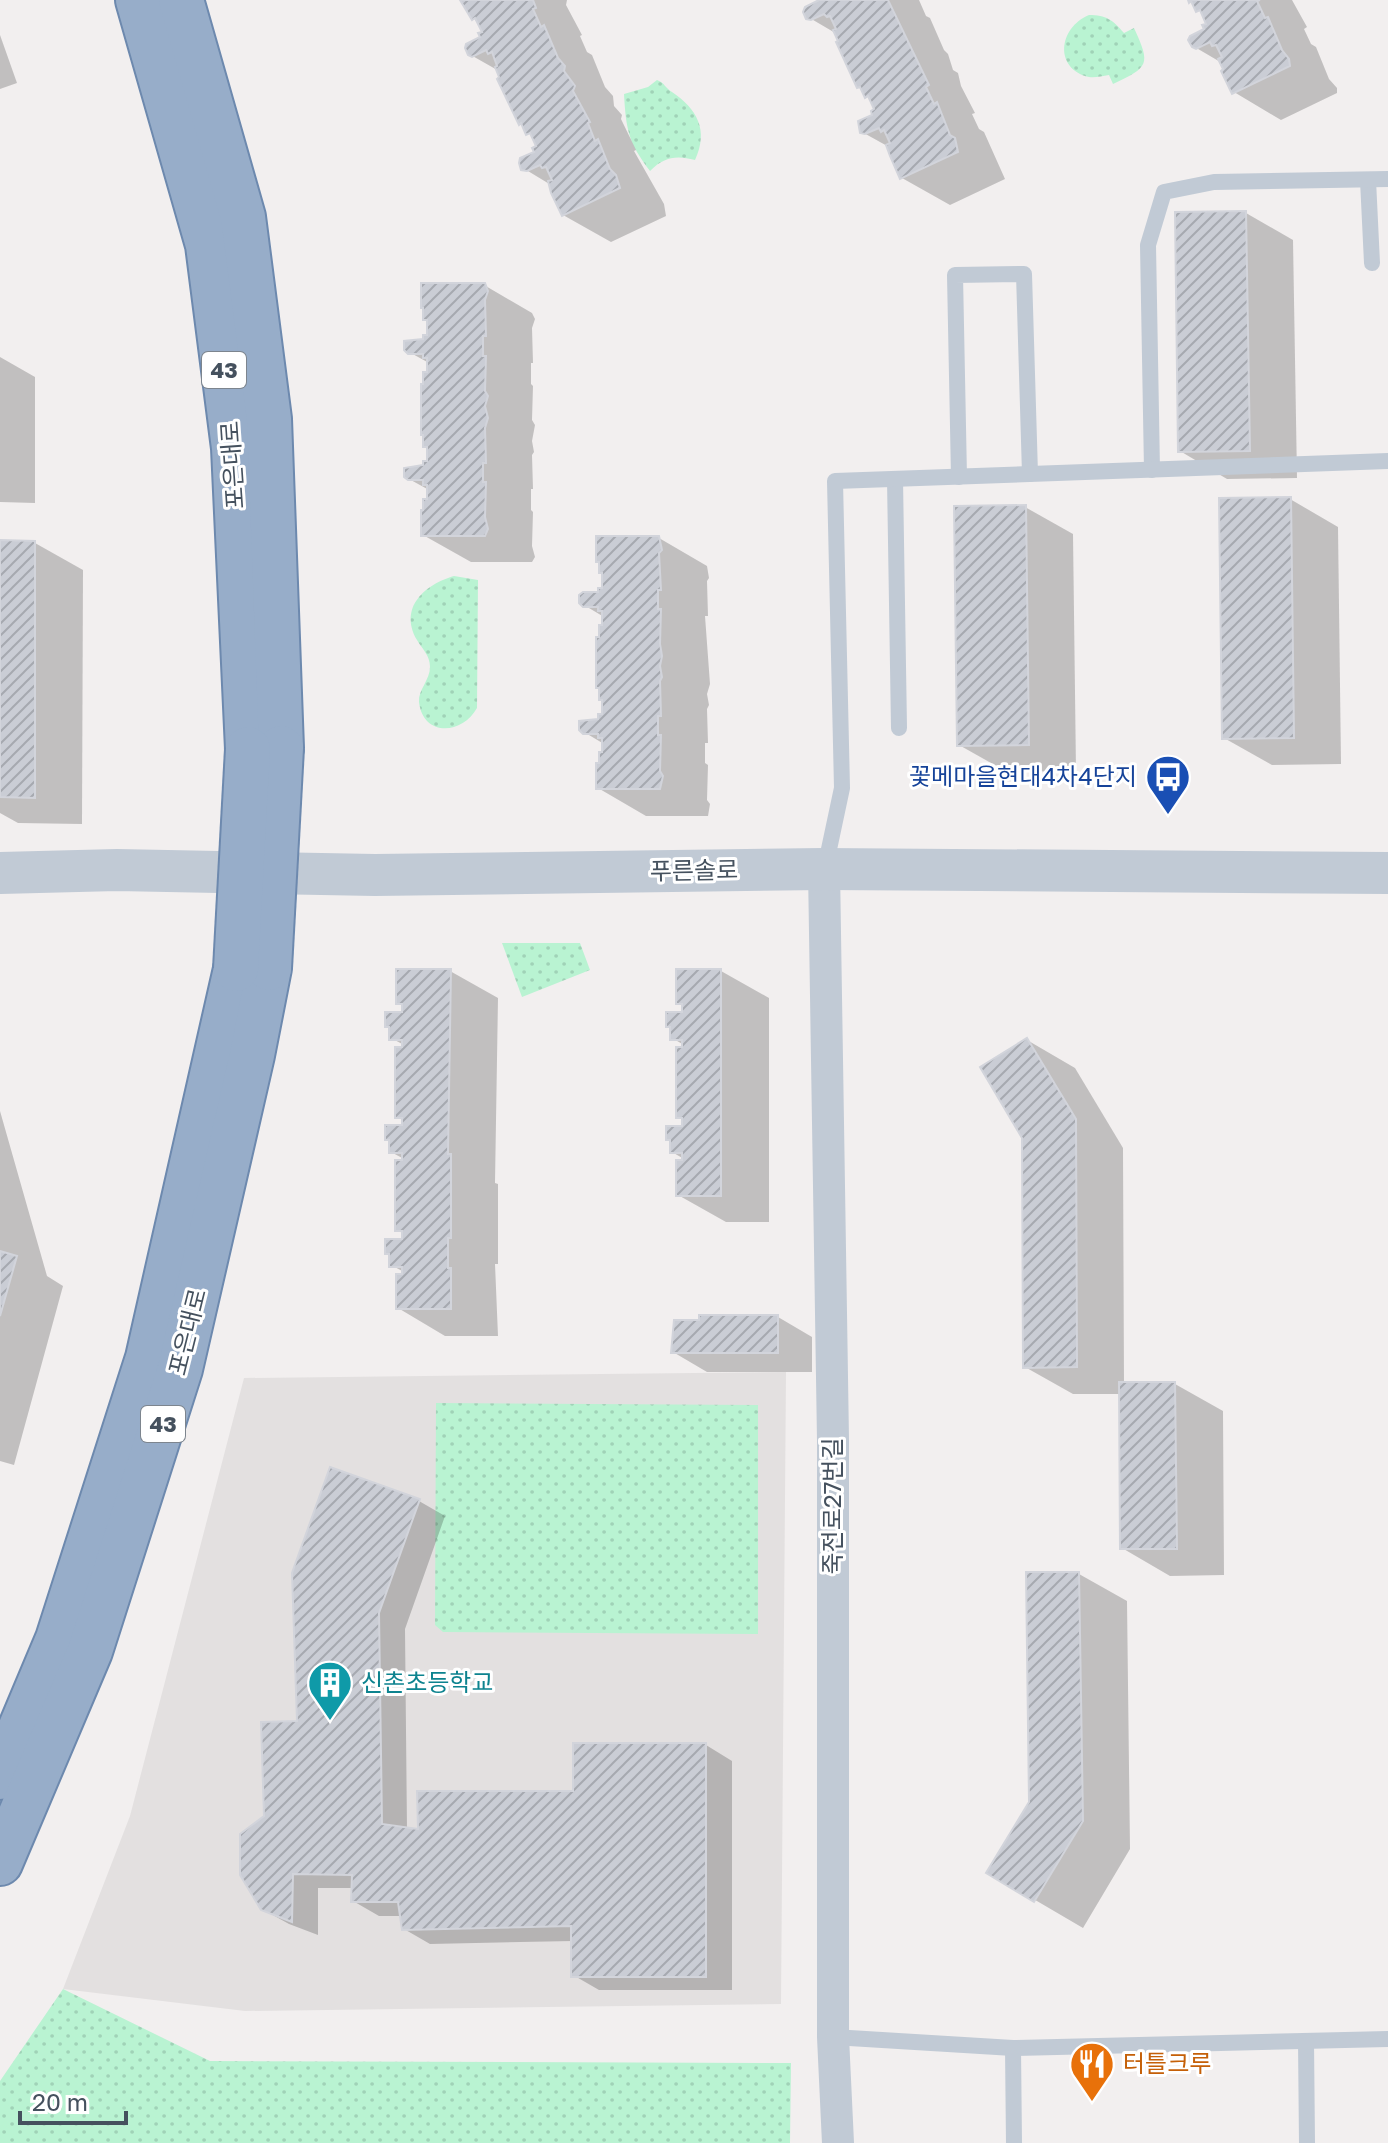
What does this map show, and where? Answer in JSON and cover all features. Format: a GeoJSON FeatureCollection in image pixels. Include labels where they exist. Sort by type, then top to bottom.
{"type":"FeatureCollection","features":[{"type":"Feature","properties":{"kind":"highway","name":"포은대로"},"geometry":{"type":"LineString","coordinates":[[138,0],[208,245],[234,448],[265,748]]}},
{"type":"Feature","properties":{"kind":"highway","name":"포은대로"},"geometry":{"type":"LineString","coordinates":[[181,0],[243,217],[269,419],[265,748]]}},
{"type":"Feature","properties":{"kind":"highway","name":"43"},"geometry":{"type":"LineString","coordinates":[[252,968],[265,748]]}},
{"type":"Feature","properties":{"kind":"highway","name":"포은대로"},"geometry":{"type":"LineString","coordinates":[[0,1777],[58,1639],[148,1358],[252,968]]}},
{"type":"Feature","properties":{"kind":"highway","name":"포은대로"},"geometry":{"type":"LineString","coordinates":[[0,1863],[90,1651],[180,1369],[252,1055],[252,968]]}},
{"type":"Feature","properties":{"kind":"street","name":"푸른솔로"},"geometry":{"type":"LineString","coordinates":[[0,873],[117,870],[375,875],[824,869],[1388,873]]}},
{"type":"Feature","properties":{"kind":"street","name":"죽전로27번길"},"geometry":{"type":"LineString","coordinates":[[824,869],[833,1440],[833,2037],[838,2143]]}},
{"type":"Feature","properties":{"kind":"lane"},"geometry":{"type":"LineString","coordinates":[[1152,470],[1148,245],[1164,192],[1214,182],[1388,179]]}},
{"type":"Feature","properties":{"kind":"lane"},"geometry":{"type":"LineString","coordinates":[[1368,180],[1372,263]]}},
{"type":"Feature","properties":{"kind":"lane"},"geometry":{"type":"LineString","coordinates":[[959,477],[955,275],[1024,274],[1030,474]]}},
{"type":"Feature","properties":{"kind":"lane"},"geometry":{"type":"LineString","coordinates":[[824,869],[842,788],[835,481],[1388,461]]}},
{"type":"Feature","properties":{"kind":"lane"},"geometry":{"type":"LineString","coordinates":[[895,479],[899,728]]}},
{"type":"Feature","properties":{"kind":"lane"},"geometry":{"type":"LineString","coordinates":[[833,2037],[1013,2048],[1388,2039]]}},
{"type":"Feature","properties":{"kind":"lane"},"geometry":{"type":"LineString","coordinates":[[1306,2041],[1307,2143]]}},
{"type":"Feature","properties":{"kind":"lane"},"geometry":{"type":"LineString","coordinates":[[1013,2048],[1014,2143]]}},
{"type":"Feature","properties":{"kind":"shaded area"},"geometry":{"type":"Polygon","coordinates":[[[786,1372],[781,2004],[245,2011],[63,1989],[130,1816],[244,1378],[786,1372]]]}},
{"type":"Feature","properties":{"kind":"green space"},"geometry":{"type":"Polygon","coordinates":[[[1089,15],[1109,19],[1124,33],[1134,28],[1143,50],[1140,69],[1113,84],[1109,75],[1089,77],[1070,66],[1065,57],[1066,38],[1079,21],[1089,15]]]}},
{"type":"Feature","properties":{"kind":"green space"},"geometry":{"type":"Polygon","coordinates":[[[657,80],[694,113],[701,139],[695,160],[671,158],[650,171],[630,135],[624,94],[648,87],[657,80]]]}},
{"type":"Feature","properties":{"kind":"green space"},"geometry":{"type":"Polygon","coordinates":[[[454,576],[478,580],[477,708],[462,723],[444,728],[428,722],[422,713],[419,698],[430,663],[412,628],[411,617],[413,607],[425,591],[454,576]]]}},
{"type":"Feature","properties":{"kind":"green space"},"geometry":{"type":"Polygon","coordinates":[[[502,943],[580,943],[590,970],[522,997],[502,943]]]}},
{"type":"Feature","properties":{"kind":"green space"},"geometry":{"type":"Polygon","coordinates":[[[436,1403],[758,1405],[758,1634],[443,1632],[435,1625],[436,1403]]]}},
{"type":"Feature","properties":{"kind":"green space"},"geometry":{"type":"Polygon","coordinates":[[[63,1989],[210,2061],[791,2063],[790,2143],[0,2143],[0,2081],[63,1989]]]}},
{"type":"Feature","properties":{"kind":"building"},"geometry":{"type":"Polygon","coordinates":[[[460,0],[533,0],[536,8],[533,9],[541,27],[544,25],[558,58],[565,66],[564,71],[575,86],[573,91],[590,122],[595,141],[598,139],[620,188],[562,216],[551,193],[548,181],[552,180],[546,167],[540,165],[527,171],[521,170],[520,158],[534,152],[532,148],[536,146],[530,133],[526,135],[521,123],[519,125],[497,79],[492,52],[488,54],[486,50],[472,57],[468,55],[466,44],[480,37],[478,33],[482,32],[460,0]]]}},
{"type":"Feature","properties":{"kind":"building"},"geometry":{"type":"Polygon","coordinates":[[[819,0],[888,0],[929,85],[926,87],[934,104],[937,102],[950,135],[955,138],[958,152],[900,179],[886,145],[890,143],[884,130],[881,132],[879,128],[860,133],[858,121],[872,115],[874,109],[868,96],[865,98],[860,87],[857,88],[836,42],[833,30],[836,29],[830,16],[824,14],[806,19],[803,12],[805,7],[819,0]]]}},
{"type":"Feature","properties":{"kind":"building"},"geometry":{"type":"Polygon","coordinates":[[[1188,0],[1260,0],[1257,1],[1265,18],[1268,17],[1290,66],[1232,94],[1221,71],[1223,69],[1218,59],[1222,57],[1216,45],[1212,46],[1210,42],[1196,49],[1188,40],[1204,29],[1202,25],[1206,24],[1200,10],[1196,12],[1188,0]]]}},
{"type":"Feature","properties":{"kind":"building"},"geometry":{"type":"Polygon","coordinates":[[[1246,211],[1250,451],[1178,452],[1175,212],[1246,211]]]}},
{"type":"Feature","properties":{"kind":"building"},"geometry":{"type":"Polygon","coordinates":[[[421,283],[485,283],[488,291],[485,300],[486,336],[483,336],[485,391],[488,396],[485,406],[488,418],[485,428],[486,463],[483,463],[488,529],[485,536],[421,536],[421,510],[423,499],[427,499],[427,485],[423,485],[423,480],[404,477],[404,468],[423,465],[423,461],[427,461],[427,447],[423,447],[421,435],[421,384],[423,372],[427,372],[427,358],[423,358],[423,354],[408,354],[404,350],[404,341],[423,339],[423,335],[427,335],[427,320],[423,320],[421,308],[421,283]]]}},
{"type":"Feature","properties":{"kind":"building"},"geometry":{"type":"Polygon","coordinates":[[[1291,497],[1294,738],[1222,739],[1219,498],[1291,497]]]}},
{"type":"Feature","properties":{"kind":"building"},"geometry":{"type":"Polygon","coordinates":[[[1026,505],[1029,745],[957,746],[954,506],[1026,505]]]}},
{"type":"Feature","properties":{"kind":"building"},"geometry":{"type":"Polygon","coordinates":[[[596,536],[659,536],[662,550],[659,553],[661,590],[658,590],[658,609],[661,609],[662,677],[658,735],[661,735],[660,771],[663,776],[660,789],[596,789],[596,763],[599,763],[599,752],[602,752],[602,738],[598,738],[598,734],[583,734],[579,730],[579,721],[598,719],[598,714],[602,714],[602,700],[599,700],[599,688],[596,688],[596,637],[599,637],[599,625],[602,625],[602,611],[598,611],[598,607],[583,607],[579,603],[579,595],[583,592],[598,592],[598,588],[602,588],[602,573],[599,573],[599,562],[596,562],[596,536]]]}},
{"type":"Feature","properties":{"kind":"building"},"geometry":{"type":"Polygon","coordinates":[[[0,540],[35,541],[35,798],[0,797],[0,540]]]}},
{"type":"Feature","properties":{"kind":"building"},"geometry":{"type":"Polygon","coordinates":[[[396,969],[451,969],[448,1154],[451,1154],[451,1238],[448,1238],[448,1268],[451,1268],[451,1309],[396,1309],[396,1274],[402,1274],[402,1267],[389,1267],[389,1254],[385,1254],[385,1239],[402,1239],[402,1231],[395,1231],[395,1160],[402,1160],[402,1153],[389,1153],[389,1140],[385,1140],[385,1125],[402,1125],[402,1118],[395,1118],[395,1047],[402,1047],[402,1040],[389,1040],[389,1027],[385,1027],[385,1012],[402,1012],[402,1004],[396,1004],[396,969]]]}},
{"type":"Feature","properties":{"kind":"building"},"geometry":{"type":"Polygon","coordinates":[[[676,969],[721,969],[721,1196],[676,1196],[676,1160],[682,1160],[682,1153],[670,1153],[666,1126],[682,1126],[682,1118],[676,1118],[676,1047],[682,1047],[682,1040],[670,1040],[666,1012],[682,1012],[682,1004],[676,1004],[676,969]]]}},
{"type":"Feature","properties":{"kind":"building"},"geometry":{"type":"Polygon","coordinates":[[[1027,1038],[1076,1119],[1077,1367],[1023,1368],[1022,1138],[980,1067],[1027,1038]]]}},
{"type":"Feature","properties":{"kind":"building"},"geometry":{"type":"Polygon","coordinates":[[[0,1251],[17,1256],[0,1316],[0,1251]]]}},
{"type":"Feature","properties":{"kind":"building"},"geometry":{"type":"Polygon","coordinates":[[[699,1315],[778,1315],[778,1353],[671,1353],[674,1320],[699,1320],[699,1315]]]}},
{"type":"Feature","properties":{"kind":"building"},"geometry":{"type":"Polygon","coordinates":[[[1119,1382],[1175,1382],[1177,1549],[1120,1549],[1119,1382]]]}},
{"type":"Feature","properties":{"kind":"building","name":"신촌초등학교"},"geometry":{"type":"Polygon","coordinates":[[[330,1467],[420,1499],[379,1613],[382,1824],[418,1829],[417,1791],[573,1791],[573,1743],[706,1743],[706,1977],[571,1977],[571,1926],[402,1930],[398,1902],[351,1902],[352,1875],[293,1874],[292,1922],[261,1910],[240,1875],[240,1834],[264,1816],[261,1722],[297,1721],[292,1573],[330,1467]]]}},
{"type":"Feature","properties":{"kind":"building"},"geometry":{"type":"Polygon","coordinates":[[[1026,1572],[1079,1572],[1083,1821],[1034,1902],[986,1873],[1029,1802],[1026,1572]]]}},
{"type":"Feature","properties":{"kind":"place","name":"꽃메마을현대4차4단지"},"geometry":{"type":"Point","coordinates":[1168,816]}},
{"type":"Feature","properties":{"kind":"place","name":"신촌초등학교"},"geometry":{"type":"Point","coordinates":[330,1722]}},
{"type":"Feature","properties":{"kind":"place","name":"터틀크루"},"geometry":{"type":"Point","coordinates":[1092,2103]}}]}
